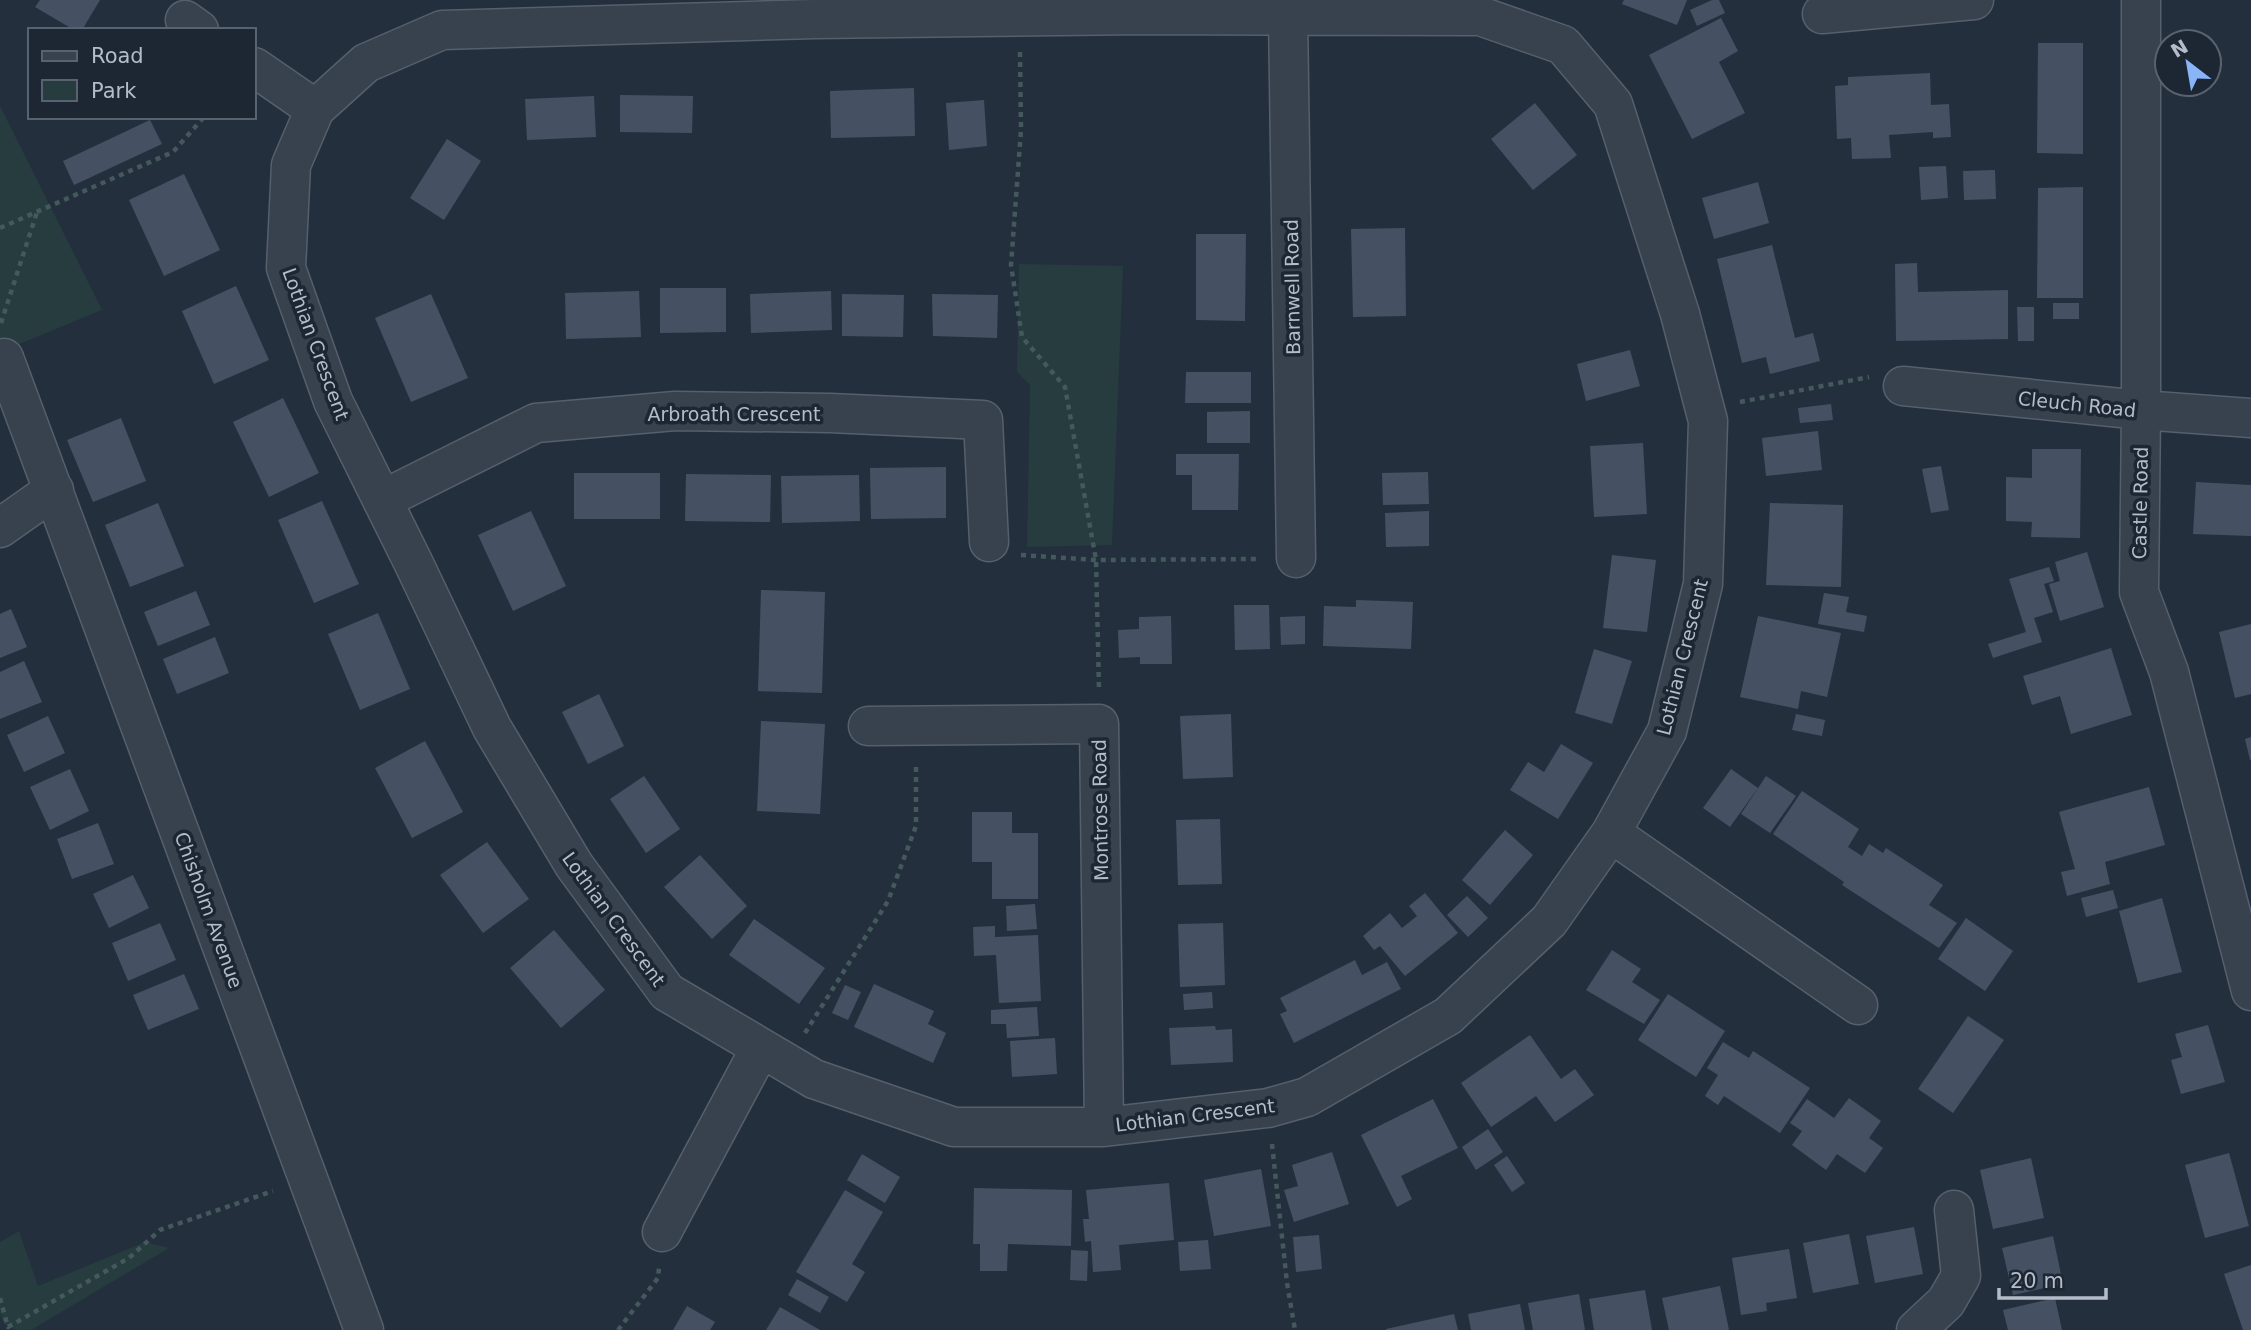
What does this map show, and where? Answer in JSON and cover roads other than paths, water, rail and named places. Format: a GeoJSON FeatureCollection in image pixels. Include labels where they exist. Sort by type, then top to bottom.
{"type":"FeatureCollection","features":[{"type":"Feature","properties":{"kind":"street"},"geometry":{"type":"LineString","coordinates":[[1822,14],[1974,0]]}},
{"type":"Feature","properties":{"kind":"street","name":"Castle Road"},"geometry":{"type":"LineString","coordinates":[[2141,0],[2138,592],[2169,672],[2251,991]]}},
{"type":"Feature","properties":{"kind":"street","name":"Lothian Crescent"},"geometry":{"type":"LineString","coordinates":[[816,10],[1020,16],[1480,16],[1563,45],[1613,104],[1681,314],[1708,421],[1703,584],[1667,731],[1611,833],[1549,921],[1448,1016],[1307,1097],[1268,1108],[1104,1126],[954,1127],[814,1079],[667,992],[574,866],[492,729],[332,401],[286,268],[290,165],[315,109],[366,63],[442,30],[816,10]]}},
{"type":"Feature","properties":{"kind":"street","name":"Barnwell Road"},"geometry":{"type":"LineString","coordinates":[[1288,15],[1296,558]]}},
{"type":"Feature","properties":{"kind":"street"},"geometry":{"type":"LineString","coordinates":[[256,68],[315,109]]}},
{"type":"Feature","properties":{"kind":"street","name":"Chisholm Avenue"},"geometry":{"type":"LineString","coordinates":[[2,342],[364,1330]]}},
{"type":"Feature","properties":{"kind":"street","name":"Cleuch Road"},"geometry":{"type":"LineString","coordinates":[[1903,386],[2141,410],[2251,418]]}},
{"type":"Feature","properties":{"kind":"street","name":"Arbroath Crescent"},"geometry":{"type":"LineString","coordinates":[[382,500],[536,423],[675,411],[830,413],[984,421],[989,542]]}},
{"type":"Feature","properties":{"kind":"street"},"geometry":{"type":"LineString","coordinates":[[0,528],[54,490]]}},
{"type":"Feature","properties":{"kind":"street","name":"Montrose Road"},"geometry":{"type":"LineString","coordinates":[[868,726],[1100,724],[1104,1126]]}},
{"type":"Feature","properties":{"kind":"street"},"geometry":{"type":"LineString","coordinates":[[1611,833],[1858,1005]]}},
{"type":"Feature","properties":{"kind":"street"},"geometry":{"type":"LineString","coordinates":[[662,1232],[773,1056]]}},
{"type":"Feature","properties":{"kind":"street"},"geometry":{"type":"LineString","coordinates":[[1916,1330],[1946,1302],[1961,1276],[1954,1210]]}}]}
